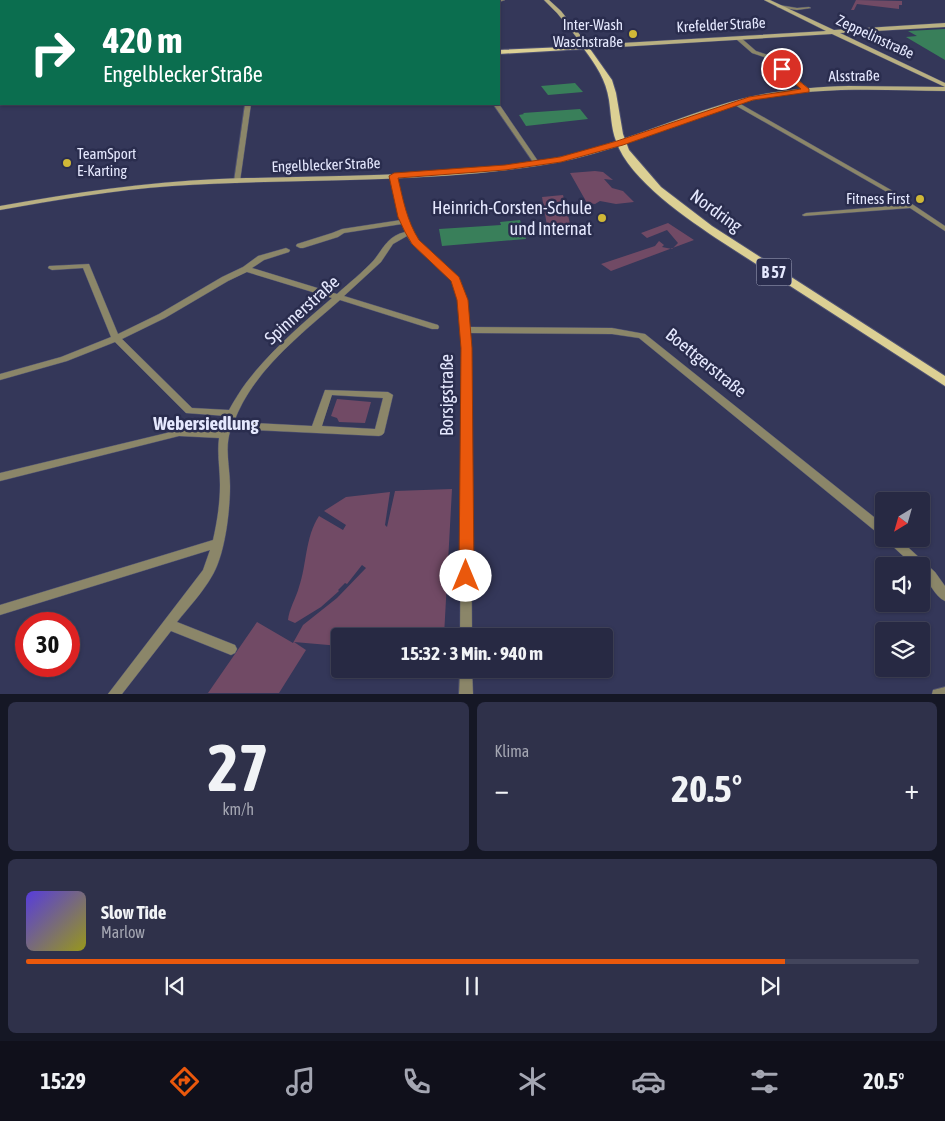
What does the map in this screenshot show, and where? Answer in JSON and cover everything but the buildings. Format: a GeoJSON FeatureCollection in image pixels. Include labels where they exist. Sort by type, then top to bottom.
{"type":"FeatureCollection","features":[{"type":"Feature","properties":{"kind":"main road","name":"Krefelder Straße"},"geometry":{"type":"LineString","coordinates":[[500,52],[586,47]]}},
{"type":"Feature","properties":{"kind":"main road","name":"Nordring"},"geometry":{"type":"LineString","coordinates":[[586,47],[601,66],[612,93],[620,143],[628,157],[648,180],[703,225],[945,382]]}},
{"type":"Feature","properties":{"kind":"street","name":"Nordring"},"geometry":{"type":"LineString","coordinates":[[546,0],[559,12],[586,47]]}},
{"type":"Feature","properties":{"kind":"street","name":"Zeppelinstraße"},"geometry":{"type":"LineString","coordinates":[[766,0],[945,85]]}},
{"type":"Feature","properties":{"kind":"street"},"geometry":{"type":"LineString","coordinates":[[779,6],[797,9],[810,7],[800,16]]}},
{"type":"Feature","properties":{"kind":"street"},"geometry":{"type":"LineString","coordinates":[[806,18],[815,31],[807,33]]}},
{"type":"Feature","properties":{"kind":"street","name":"Krefelder Straße"},"geometry":{"type":"LineString","coordinates":[[586,47],[945,25]]}},
{"type":"Feature","properties":{"kind":"street"},"geometry":{"type":"LineString","coordinates":[[807,33],[823,34],[853,42]]}},
{"type":"Feature","properties":{"kind":"street"},"geometry":{"type":"LineString","coordinates":[[738,38],[754,52],[766,56],[807,90]]}},
{"type":"Feature","properties":{"kind":"street","name":"Alsstraße"},"geometry":{"type":"LineString","coordinates":[[735,103],[807,90],[917,88],[945,91]]}},
{"type":"Feature","properties":{"kind":"street"},"geometry":{"type":"LineString","coordinates":[[735,103],[859,173],[945,229]]}},
{"type":"Feature","properties":{"kind":"street","name":"Engelblecker Straße"},"geometry":{"type":"LineString","coordinates":[[0,208],[100,191],[172,184],[394,176],[536,164],[575,156],[620,143],[735,103]]}},
{"type":"Feature","properties":{"kind":"street"},"geometry":{"type":"LineString","coordinates":[[237,182],[248,105]]}},
{"type":"Feature","properties":{"kind":"street"},"geometry":{"type":"LineString","coordinates":[[497,105],[536,164]]}},
{"type":"Feature","properties":{"kind":"street","name":"Borsigstraße"},"geometry":{"type":"LineString","coordinates":[[394,176],[404,222],[409,232],[415,242],[456,280],[462,300],[466,348],[466,628]]}},
{"type":"Feature","properties":{"kind":"street"},"geometry":{"type":"LineString","coordinates":[[806,215],[912,206]]}},
{"type":"Feature","properties":{"kind":"street"},"geometry":{"type":"LineString","coordinates":[[932,220],[945,219]]}},
{"type":"Feature","properties":{"kind":"street"},"geometry":{"type":"LineString","coordinates":[[300,246],[334,236],[342,231],[404,222]]}},
{"type":"Feature","properties":{"kind":"street","name":"Spinnerstraße"},"geometry":{"type":"LineString","coordinates":[[114,694],[208,573],[215,558],[222,518],[225,484],[222,464],[224,435],[233,413],[244,394],[265,366],[362,277],[378,260],[388,242],[399,235],[409,232]]}},
{"type":"Feature","properties":{"kind":"street"},"geometry":{"type":"LineString","coordinates":[[0,377],[64,359],[116,338],[162,316],[225,279],[246,270],[261,258],[286,250]]}},
{"type":"Feature","properties":{"kind":"street"},"geometry":{"type":"LineString","coordinates":[[52,268],[86,266],[116,338],[188,411],[233,413]]}},
{"type":"Feature","properties":{"kind":"street"},"geometry":{"type":"LineString","coordinates":[[246,270],[435,327]]}},
{"type":"Feature","properties":{"kind":"street","name":"Boettgerstraße"},"geometry":{"type":"LineString","coordinates":[[464,330],[612,331],[642,336],[875,525]]}},
{"type":"Feature","properties":{"kind":"street"},"geometry":{"type":"LineString","coordinates":[[229,424],[316,429],[380,432],[388,394],[328,392],[316,429]]}},
{"type":"Feature","properties":{"kind":"street"},"geometry":{"type":"LineString","coordinates":[[0,477],[179,433],[224,435]]}},
{"type":"Feature","properties":{"kind":"street"},"geometry":{"type":"LineString","coordinates":[[0,610],[217,543]]}},
{"type":"Feature","properties":{"kind":"street"},"geometry":{"type":"LineString","coordinates":[[902,548],[931,575],[945,596]]}},
{"type":"Feature","properties":{"kind":"street"},"geometry":{"type":"LineString","coordinates":[[168,624],[231,649]]}},
{"type":"Feature","properties":{"kind":"street"},"geometry":{"type":"LineString","coordinates":[[466,678],[466,694]]}},
{"type":"Feature","properties":{"kind":"street"},"geometry":{"type":"LineString","coordinates":[[938,694],[945,693]]}},
{"type":"Feature","properties":{"kind":"shaded area"},"geometry":{"type":"Polygon","coordinates":[[[856,0],[902,1],[902,5],[899,5],[899,9],[857,4],[854,10],[851,10],[856,0]]]}},
{"type":"Feature","properties":{"kind":"shaded area"},"geometry":{"type":"Polygon","coordinates":[[[603,172],[613,180],[604,179],[612,188],[623,191],[634,202],[616,204],[600,201],[595,204],[587,203],[570,173],[603,172]]]}},
{"type":"Feature","properties":{"kind":"shaded area"},"geometry":{"type":"Polygon","coordinates":[[[563,195],[573,236],[549,237],[542,197],[563,195]]]}},
{"type":"Feature","properties":{"kind":"shaded area"},"geometry":{"type":"Polygon","coordinates":[[[668,223],[694,240],[673,248],[678,243],[667,230],[647,238],[641,233],[668,223]]]}},
{"type":"Feature","properties":{"kind":"shaded area"},"geometry":{"type":"Polygon","coordinates":[[[659,241],[664,245],[662,247],[671,249],[611,271],[601,264],[655,246],[659,241]]]}},
{"type":"Feature","properties":{"kind":"shaded area"},"geometry":{"type":"Polygon","coordinates":[[[337,399],[371,402],[365,423],[339,422],[337,418],[331,416],[337,399]]]}},
{"type":"Feature","properties":{"kind":"shaded area"},"geometry":{"type":"Polygon","coordinates":[[[452,489],[444,628],[331,628],[331,645],[294,642],[306,650],[279,693],[208,693],[257,622],[293,643],[303,625],[337,598],[366,568],[362,565],[347,584],[345,583],[321,607],[295,623],[288,620],[302,578],[311,533],[319,516],[343,530],[346,525],[324,511],[346,497],[390,492],[385,525],[387,527],[395,491],[452,489]]]}},
{"type":"Feature","properties":{"kind":"place","name":"Inter-Wash Waschstraße"},"geometry":{"type":"Point","coordinates":[633,34]}},
{"type":"Feature","properties":{"kind":"place","name":"TeamSport E-Karting"},"geometry":{"type":"Point","coordinates":[67,163]}},
{"type":"Feature","properties":{"kind":"place","name":"Fitness First"},"geometry":{"type":"Point","coordinates":[920,199]}},
{"type":"Feature","properties":{"kind":"place","name":"Heinrich-Corsten-Schule und Internat"},"geometry":{"type":"Point","coordinates":[602,218]}},
{"type":"Feature","properties":{"kind":"district","name":"Webersiedlung"},"geometry":{"type":"Point","coordinates":[206,423]}},
{"type":"Feature","properties":{"kind":"route"},"geometry":{"type":"LineString","coordinates":[[466,576],[466,348],[462,300],[456,280],[415,242],[409,232],[404,222],[394,176],[505,168],[561,160],[620,143],[752,98],[807,90],[782,69]]}}]}
